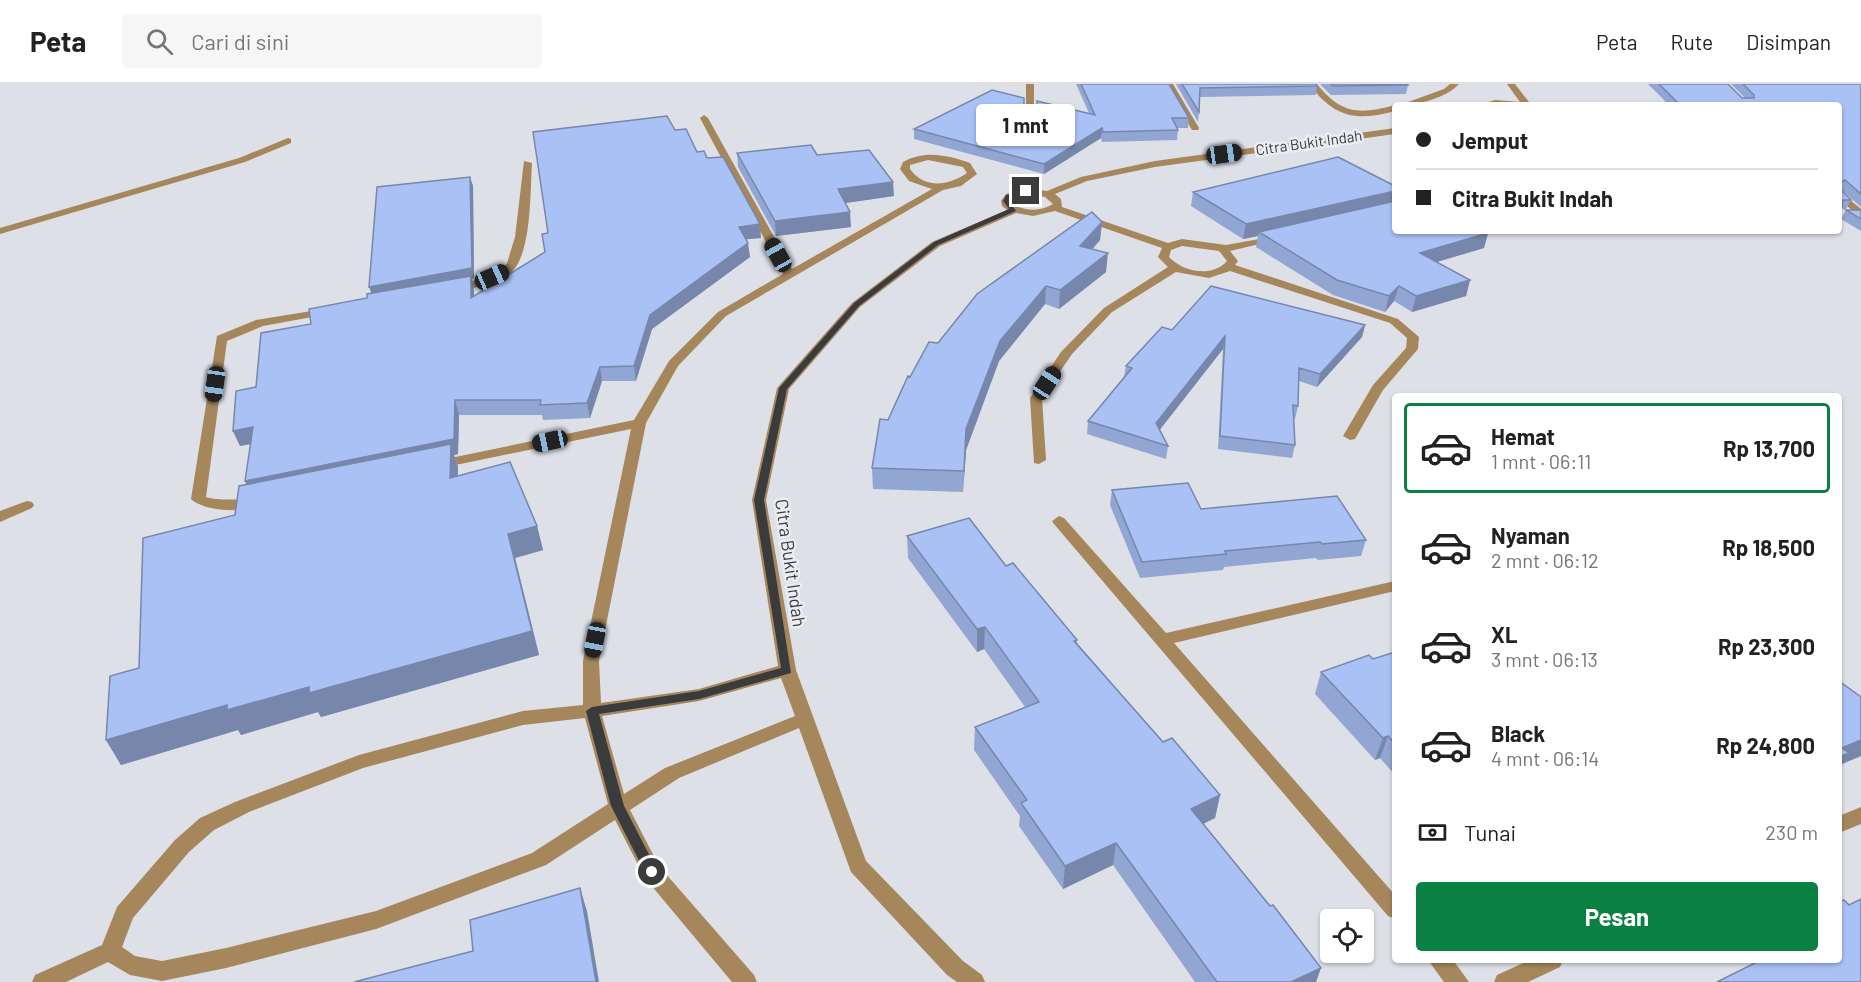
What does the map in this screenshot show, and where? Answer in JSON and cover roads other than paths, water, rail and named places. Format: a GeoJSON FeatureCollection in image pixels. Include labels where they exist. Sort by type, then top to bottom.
{"type":"FeatureCollection","features":[{"type":"Feature","properties":{"kind":"street"},"geometry":{"type":"LineString","coordinates":[[1030,84],[1030,129]]}},
{"type":"Feature","properties":{"kind":"street"},"geometry":{"type":"LineString","coordinates":[[1169,84],[1195,128]]}},
{"type":"Feature","properties":{"kind":"street"},"geometry":{"type":"LineString","coordinates":[[1313,84],[1329,104],[1342,110],[1360,113],[1392,108]]}},
{"type":"Feature","properties":{"kind":"street"},"geometry":{"type":"LineString","coordinates":[[1413,102],[1447,91],[1455,84]]}},
{"type":"Feature","properties":{"kind":"street"},"geometry":{"type":"LineString","coordinates":[[1511,84],[1526,102]]}},
{"type":"Feature","properties":{"kind":"street"},"geometry":{"type":"LineString","coordinates":[[704,118],[789,274]]}},
{"type":"Feature","properties":{"kind":"street","name":"Citra Bukit Indah"},"geometry":{"type":"LineString","coordinates":[[1014,210],[1006,201],[1016,193],[1048,194],[1084,180],[1155,164],[1392,131]]}},
{"type":"Feature","properties":{"kind":"street"},"geometry":{"type":"LineString","coordinates":[[0,231],[242,160],[288,141]]}},
{"type":"Feature","properties":{"kind":"street"},"geometry":{"type":"LineString","coordinates":[[746,982],[652,872],[618,806],[592,711],[591,662],[639,423],[673,364],[722,314],[940,188],[968,179],[972,174],[970,168],[936,157],[915,158],[906,164],[905,168],[912,179],[940,188]]}},
{"type":"Feature","properties":{"kind":"street"},"geometry":{"type":"LineString","coordinates":[[442,291],[477,284],[508,270],[517,256],[528,163]]}},
{"type":"Feature","properties":{"kind":"street"},"geometry":{"type":"LineString","coordinates":[[1048,194],[1058,202],[1054,208],[1169,247],[1189,243],[1223,249],[1290,233]]}},
{"type":"Feature","properties":{"kind":"street"},"geometry":{"type":"LineString","coordinates":[[1842,197],[1861,215]]}},
{"type":"Feature","properties":{"kind":"street","name":"Citra Bukit Indah"},"geometry":{"type":"LineString","coordinates":[[974,982],[955,968],[858,866],[787,670],[759,500],[783,388],[865,298],[936,244],[1014,210],[1036,213],[1054,208]]}},
{"type":"Feature","properties":{"kind":"street"},"geometry":{"type":"LineString","coordinates":[[1842,214],[1861,215]]}},
{"type":"Feature","properties":{"kind":"street"},"geometry":{"type":"LineString","coordinates":[[1169,247],[1163,257],[1174,267],[1205,274],[1230,267],[1394,321],[1413,337],[1412,349],[1378,388],[1350,436]]}},
{"type":"Feature","properties":{"kind":"street"},"geometry":{"type":"LineString","coordinates":[[1223,249],[1233,261],[1230,267]]}},
{"type":"Feature","properties":{"kind":"street"},"geometry":{"type":"LineString","coordinates":[[1039,460],[1036,398],[1067,352],[1108,310],[1174,267]]}},
{"type":"Feature","properties":{"kind":"street"},"geometry":{"type":"LineString","coordinates":[[271,499],[237,506],[216,506],[198,499],[221,339],[234,330],[256,324],[349,308]]}},
{"type":"Feature","properties":{"kind":"street"},"geometry":{"type":"LineString","coordinates":[[421,468],[639,423]]}},
{"type":"Feature","properties":{"kind":"street"},"geometry":{"type":"LineString","coordinates":[[0,517],[27,505]]}},
{"type":"Feature","properties":{"kind":"street"},"geometry":{"type":"LineString","coordinates":[[1059,521],[1392,906]]}},
{"type":"Feature","properties":{"kind":"street"},"geometry":{"type":"LineString","coordinates":[[1162,640],[1392,587]]}},
{"type":"Feature","properties":{"kind":"street"},"geometry":{"type":"LineString","coordinates":[[43,982],[110,951],[124,914],[182,846],[207,824],[242,807],[358,762],[523,718],[592,711],[699,695],[787,670]]}},
{"type":"Feature","properties":{"kind":"street"},"geometry":{"type":"LineString","coordinates":[[110,951],[130,965],[162,971],[226,958],[376,920],[539,859],[672,773],[804,719]]}},
{"type":"Feature","properties":{"kind":"street"},"geometry":{"type":"LineString","coordinates":[[1842,824],[1861,815]]}},
{"type":"Feature","properties":{"kind":"street"},"geometry":{"type":"LineString","coordinates":[[1442,963],[1458,982]]}},
{"type":"Feature","properties":{"kind":"street"},"geometry":{"type":"LineString","coordinates":[[1505,982],[1546,963]]}}]}
